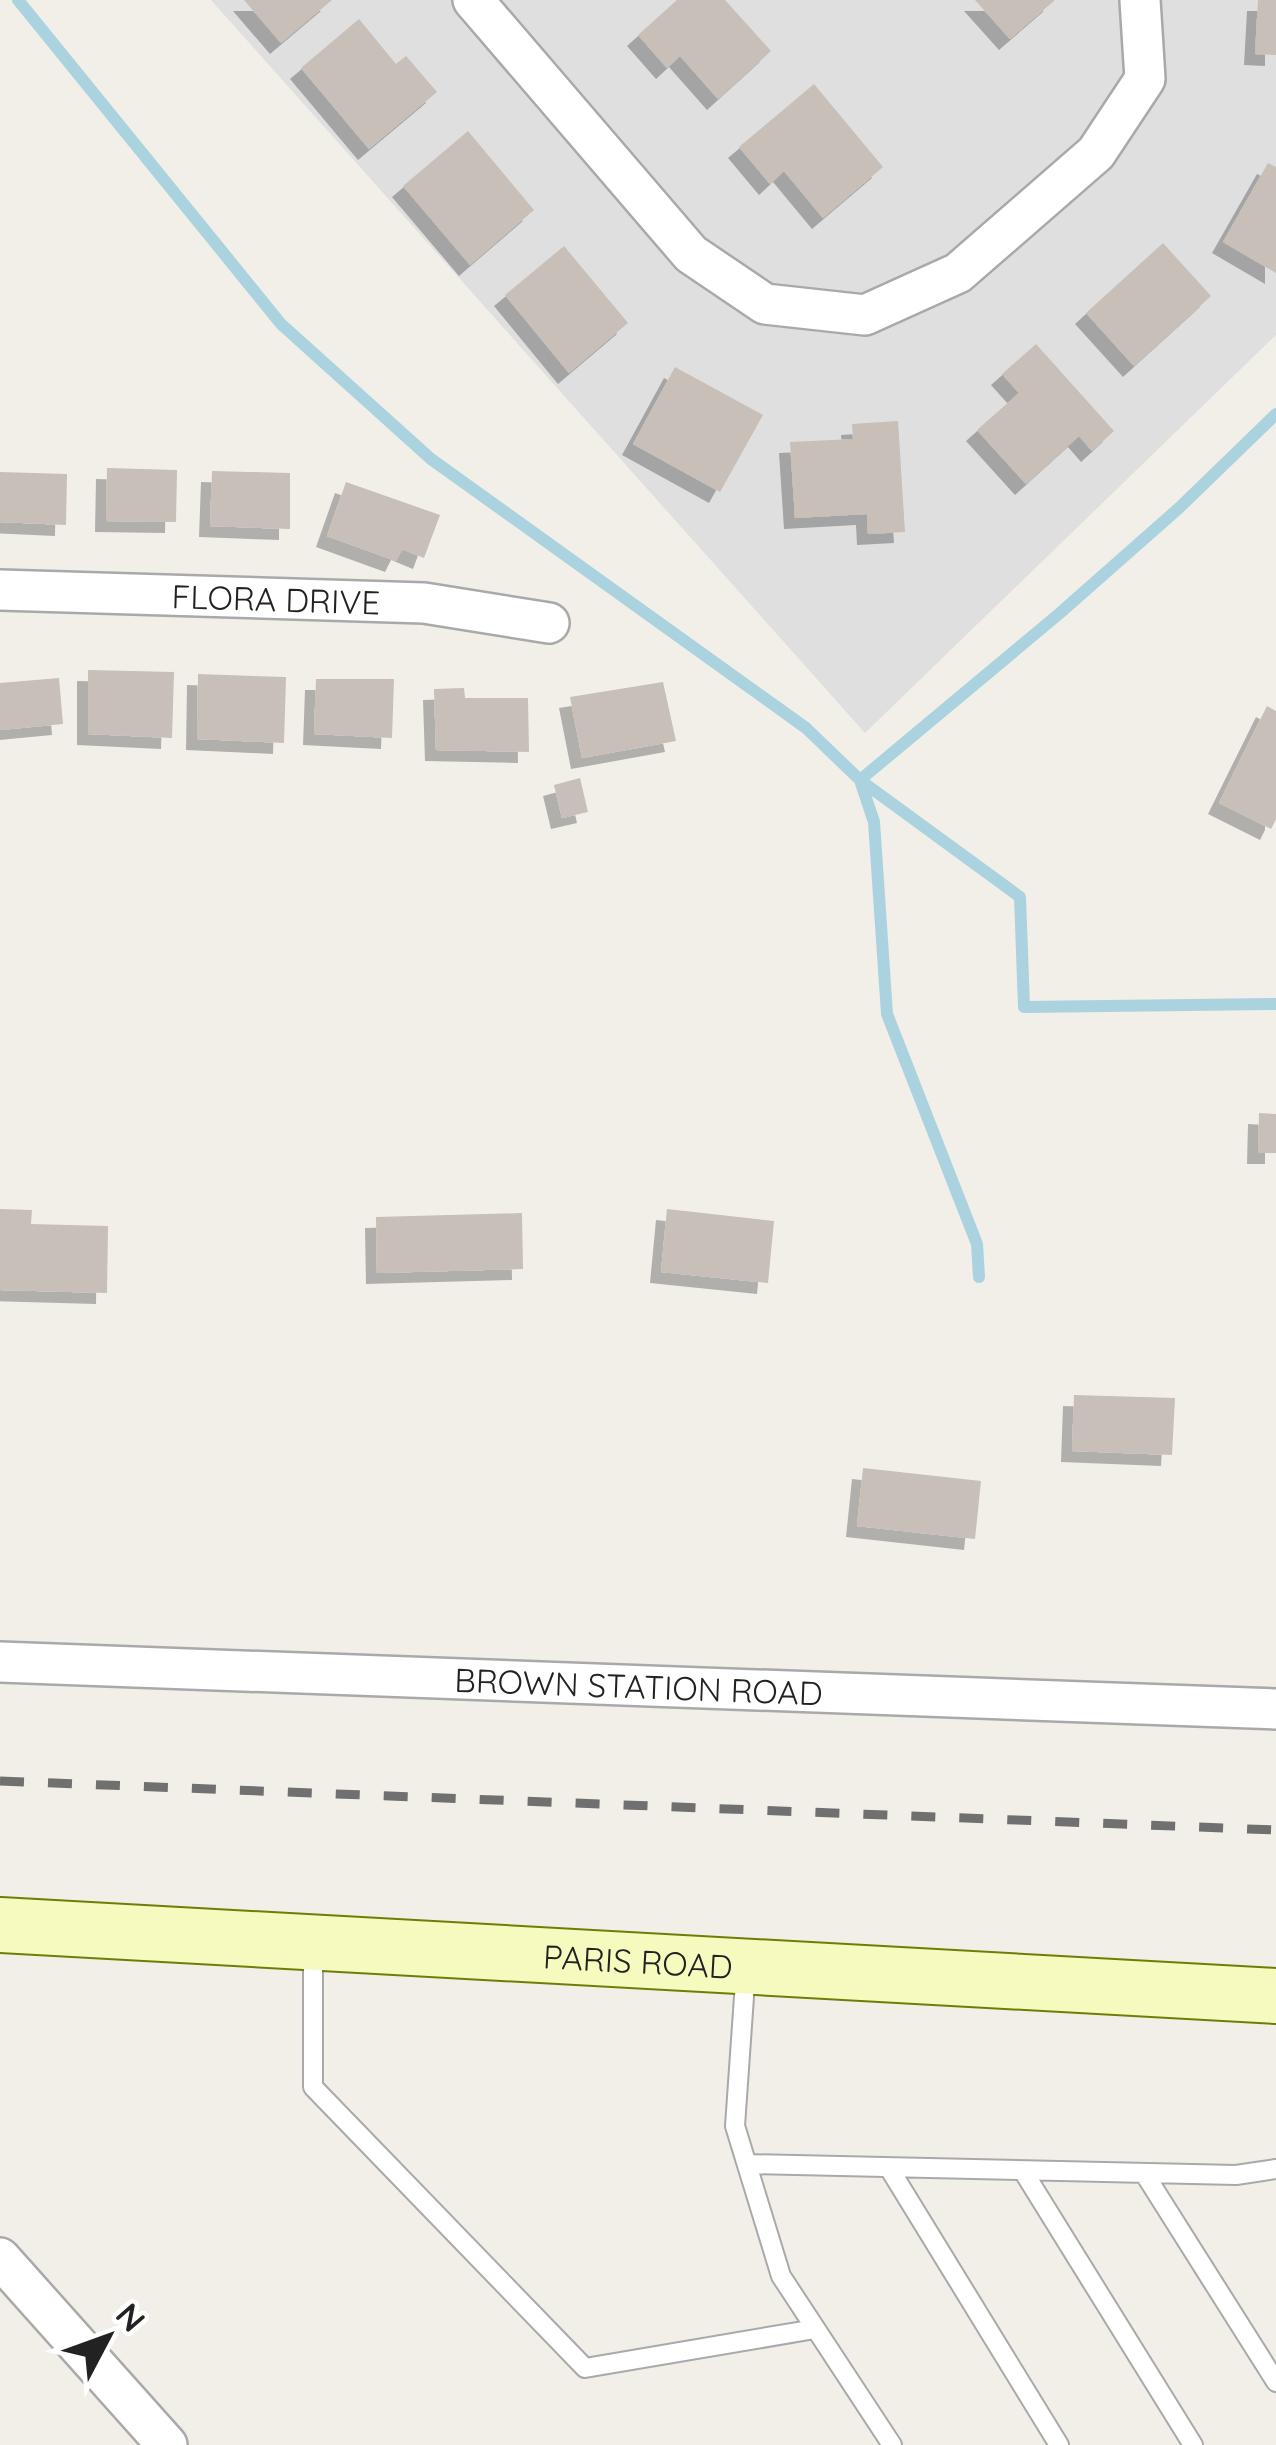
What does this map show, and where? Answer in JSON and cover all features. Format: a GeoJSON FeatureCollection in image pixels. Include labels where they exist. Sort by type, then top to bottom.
{"type":"FeatureCollection","features":[{"type":"Feature","properties":{"kind":"main road","name":"PARIS ROAD"},"geometry":{"type":"LineString","coordinates":[[0,1925],[1276,1996]]}},
{"type":"Feature","properties":{"kind":"street"},"geometry":{"type":"LineString","coordinates":[[472,0],[691,254],[765,304],[865,315],[958,273],[1096,153],[1145,79],[1140,0]]}},
{"type":"Feature","properties":{"kind":"street","name":"FLORA DRIVE"},"geometry":{"type":"LineString","coordinates":[[0,590],[424,603],[549,623]]}},
{"type":"Feature","properties":{"kind":"street","name":"BROWN STATION ROAD"},"geometry":{"type":"LineString","coordinates":[[0,1662],[1276,1709]]}},
{"type":"Feature","properties":{"kind":"street"},"geometry":{"type":"LineString","coordinates":[[0,2258],[167,2445]]}},
{"type":"Feature","properties":{"kind":"lane"},"geometry":{"type":"LineString","coordinates":[[313,1940],[313,2087],[585,2368],[815,2329]]}},
{"type":"Feature","properties":{"kind":"lane"},"geometry":{"type":"LineString","coordinates":[[746,1965],[735,2126],[746,2164],[781,2276],[892,2445]]}},
{"type":"Feature","properties":{"kind":"lane"},"geometry":{"type":"LineString","coordinates":[[746,2164],[1236,2175],[1276,2169]]}},
{"type":"Feature","properties":{"kind":"lane"},"geometry":{"type":"LineString","coordinates":[[890,2168],[1059,2445]]}},
{"type":"Feature","properties":{"kind":"lane"},"geometry":{"type":"LineString","coordinates":[[1023,2170],[1193,2445]]}},
{"type":"Feature","properties":{"kind":"lane"},"geometry":{"type":"LineString","coordinates":[[1144,2173],[1276,2382]]}},
{"type":"Feature","properties":{"kind":"shaded area"},"geometry":{"type":"Polygon","coordinates":[[[211,0],[1276,0],[1276,335],[865,733],[211,0]]]}},
{"type":"Feature","properties":{"kind":"building"},"geometry":{"type":"Polygon","coordinates":[[[244,0],[332,0],[281,43],[244,0]]]}},
{"type":"Feature","properties":{"kind":"building"},"geometry":{"type":"Polygon","coordinates":[[[677,0],[725,0],[771,51],[718,99],[680,56],[667,68],[638,35],[677,0]]]}},
{"type":"Feature","properties":{"kind":"building"},"geometry":{"type":"Polygon","coordinates":[[[975,0],[1055,0],[1010,39],[975,0]]]}},
{"type":"Feature","properties":{"kind":"building"},"geometry":{"type":"Polygon","coordinates":[[[1258,0],[1276,0],[1276,55],[1255,54],[1258,0]]]}},
{"type":"Feature","properties":{"kind":"building"},"geometry":{"type":"Polygon","coordinates":[[[359,19],[396,64],[406,56],[437,92],[369,149],[301,68],[359,19]]]}},
{"type":"Feature","properties":{"kind":"building"},"geometry":{"type":"Polygon","coordinates":[[[814,84],[883,167],[823,218],[784,171],[770,184],[739,147],[814,84]]]}},
{"type":"Feature","properties":{"kind":"building"},"geometry":{"type":"Polygon","coordinates":[[[468,131],[534,210],[470,265],[403,186],[468,131]]]}},
{"type":"Feature","properties":{"kind":"building"},"geometry":{"type":"Polygon","coordinates":[[[1268,163],[1276,167],[1276,273],[1223,242],[1268,163]]]}},
{"type":"Feature","properties":{"kind":"building"},"geometry":{"type":"Polygon","coordinates":[[[1163,243],[1211,296],[1134,366],[1086,313],[1163,243]]]}},
{"type":"Feature","properties":{"kind":"building"},"geometry":{"type":"Polygon","coordinates":[[[564,246],[628,323],[569,373],[505,295],[564,246]]]}},
{"type":"Feature","properties":{"kind":"building"},"geometry":{"type":"Polygon","coordinates":[[[1036,344],[1114,431],[1092,451],[1079,436],[1026,484],[977,430],[1019,393],[1002,374],[1036,344]]]}},
{"type":"Feature","properties":{"kind":"building"},"geometry":{"type":"Polygon","coordinates":[[[675,367],[763,415],[720,492],[633,444],[675,367]]]}},
{"type":"Feature","properties":{"kind":"building"},"geometry":{"type":"Polygon","coordinates":[[[898,421],[905,532],[868,534],[867,514],[795,518],[790,442],[853,439],[852,424],[898,421]]]}},
{"type":"Feature","properties":{"kind":"building"},"geometry":{"type":"Polygon","coordinates":[[[107,468],[177,470],[176,522],[106,521],[107,468]]]}},
{"type":"Feature","properties":{"kind":"building"},"geometry":{"type":"Polygon","coordinates":[[[212,471],[290,473],[290,529],[210,526],[212,471]]]}},
{"type":"Feature","properties":{"kind":"building"},"geometry":{"type":"Polygon","coordinates":[[[0,472],[67,474],[66,525],[0,522],[0,472]]]}},
{"type":"Feature","properties":{"kind":"building"},"geometry":{"type":"Polygon","coordinates":[[[346,482],[440,515],[424,558],[402,549],[396,561],[327,536],[346,482]]]}},
{"type":"Feature","properties":{"kind":"building"},"geometry":{"type":"Polygon","coordinates":[[[88,670],[174,672],[172,738],[88,734],[88,670]]]}},
{"type":"Feature","properties":{"kind":"building"},"geometry":{"type":"Polygon","coordinates":[[[198,674],[286,677],[284,743],[197,739],[198,674]]]}},
{"type":"Feature","properties":{"kind":"building"},"geometry":{"type":"Polygon","coordinates":[[[59,678],[63,724],[0,730],[0,683],[59,678]]]}},
{"type":"Feature","properties":{"kind":"building"},"geometry":{"type":"Polygon","coordinates":[[[316,679],[394,679],[392,738],[314,734],[316,679]]]}},
{"type":"Feature","properties":{"kind":"building"},"geometry":{"type":"Polygon","coordinates":[[[663,682],[676,741],[582,758],[570,697],[663,682]]]}},
{"type":"Feature","properties":{"kind":"building"},"geometry":{"type":"Polygon","coordinates":[[[464,688],[465,698],[528,698],[529,752],[436,750],[434,689],[464,688]]]}},
{"type":"Feature","properties":{"kind":"building"},"geometry":{"type":"Polygon","coordinates":[[[1267,706],[1276,711],[1276,819],[1271,829],[1219,803],[1267,706]]]}},
{"type":"Feature","properties":{"kind":"building"},"geometry":{"type":"Polygon","coordinates":[[[580,778],[588,812],[562,818],[554,785],[580,778]]]}},
{"type":"Feature","properties":{"kind":"building"},"geometry":{"type":"Polygon","coordinates":[[[1259,1113],[1276,1114],[1276,1153],[1258,1153],[1259,1113]]]}},
{"type":"Feature","properties":{"kind":"building"},"geometry":{"type":"Polygon","coordinates":[[[0,1209],[32,1210],[31,1224],[108,1226],[107,1293],[0,1290],[0,1209]]]}},
{"type":"Feature","properties":{"kind":"building"},"geometry":{"type":"Polygon","coordinates":[[[667,1209],[774,1221],[768,1283],[661,1272],[667,1209]]]}},
{"type":"Feature","properties":{"kind":"building"},"geometry":{"type":"Polygon","coordinates":[[[522,1213],[523,1269],[377,1273],[376,1217],[522,1213]]]}},
{"type":"Feature","properties":{"kind":"building"},"geometry":{"type":"Polygon","coordinates":[[[1074,1395],[1175,1398],[1172,1455],[1072,1451],[1074,1395]]]}},
{"type":"Feature","properties":{"kind":"building"},"geometry":{"type":"Polygon","coordinates":[[[863,1468],[981,1481],[975,1539],[857,1526],[863,1468]]]}},
{"type":"Feature","properties":{"kind":"waterway"},"geometry":{"type":"LineString","coordinates":[[18,0],[281,324],[431,459],[806,728],[860,780],[874,822],[887,1014],[977,1244],[979,1277]]}},
{"type":"Feature","properties":{"kind":"waterway"},"geometry":{"type":"LineString","coordinates":[[1276,414],[1060,613],[860,780],[1020,897],[1024,1007],[1276,1004]]}},
{"type":"Feature","properties":{"kind":"railway"},"geometry":{"type":"LineString","coordinates":[[0,1781],[1276,1830]]}}]}
